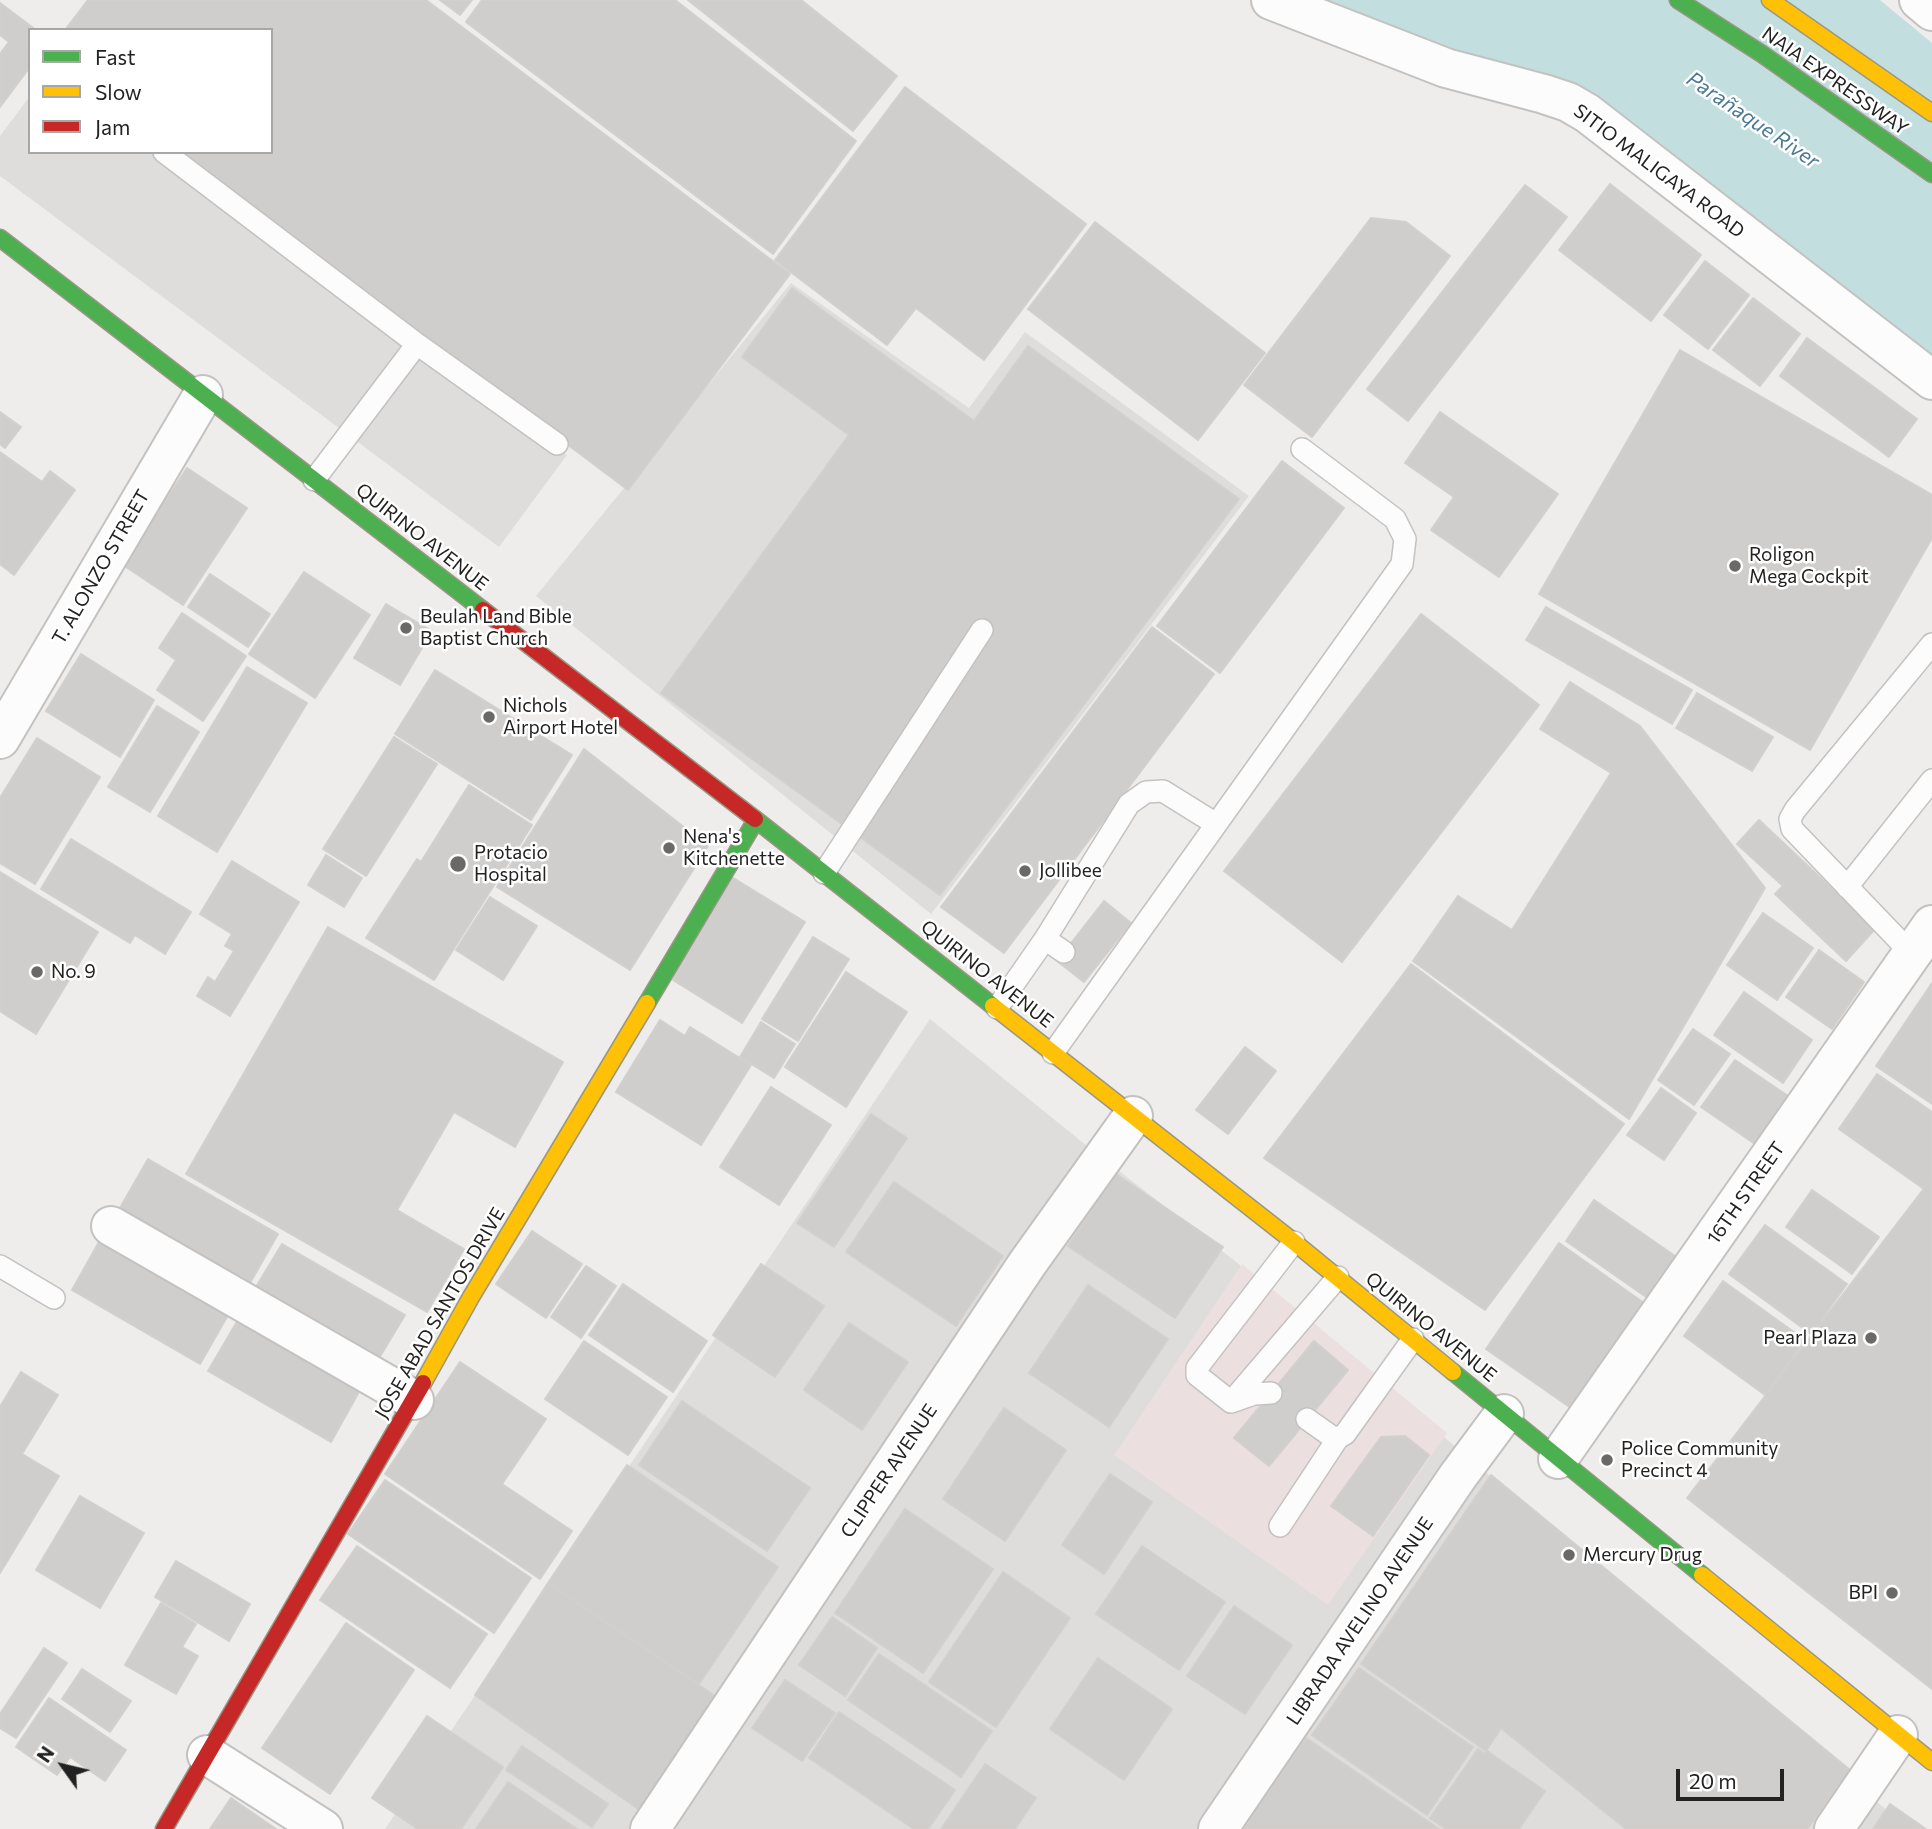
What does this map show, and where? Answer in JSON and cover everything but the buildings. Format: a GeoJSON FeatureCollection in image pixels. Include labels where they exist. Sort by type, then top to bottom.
{"type":"FeatureCollection","features":[{"type":"Feature","properties":{"kind":"main road","name":"NAIA EXPRESSWAY"},"geometry":{"type":"LineString","coordinates":[[1678,0],[1762,54],[1932,174]]}},
{"type":"Feature","properties":{"kind":"main road","name":"NAIA EXPRESSWAY"},"geometry":{"type":"LineString","coordinates":[[1770,0],[1932,113]]}},
{"type":"Feature","properties":{"kind":"main road","name":"QUIRINO AVENUE"},"geometry":{"type":"LineString","coordinates":[[0,238],[756,820],[1133,1115],[1294,1242],[1932,1762]]}},
{"type":"Feature","properties":{"kind":"main road","name":"JOSE ABAD SANTOS DRIVE"},"geometry":{"type":"LineString","coordinates":[[164,1829],[414,1400],[471,1297],[756,820]]}},
{"type":"Feature","properties":{"kind":"street","name":"SITIO MALIGAYA ROAD"},"geometry":{"type":"LineString","coordinates":[[1271,0],[1446,68],[1568,102],[1587,113],[1932,380]]}},
{"type":"Feature","properties":{"kind":"street"},"geometry":{"type":"LineString","coordinates":[[1919,0],[1932,10]]}},
{"type":"Feature","properties":{"kind":"street","name":"T. ALONZO STREET"},"geometry":{"type":"LineString","coordinates":[[0,739],[203,395]]}},
{"type":"Feature","properties":{"kind":"street","name":"16TH STREET"},"geometry":{"type":"LineString","coordinates":[[1558,1459],[1922,940]]}},
{"type":"Feature","properties":{"kind":"street","name":"CLIPPER AVENUE"},"geometry":{"type":"LineString","coordinates":[[650,1829],[1027,1264],[1133,1115]]}},
{"type":"Feature","properties":{"kind":"street"},"geometry":{"type":"LineString","coordinates":[[111,1226],[414,1400]]}},
{"type":"Feature","properties":{"kind":"street","name":"LIBRADA AVELINO AVENUE"},"geometry":{"type":"LineString","coordinates":[[1217,1829],[1458,1476],[1504,1414]]}},
{"type":"Feature","properties":{"kind":"street"},"geometry":{"type":"LineString","coordinates":[[1833,1829],[1898,1735]]}},
{"type":"Feature","properties":{"kind":"street"},"geometry":{"type":"LineString","coordinates":[[208,1755],[323,1829]]}},
{"type":"Feature","properties":{"kind":"lane"},"geometry":{"type":"LineString","coordinates":[[167,154],[417,345],[557,444]]}},
{"type":"Feature","properties":{"kind":"lane"},"geometry":{"type":"LineString","coordinates":[[314,480],[417,345]]}},
{"type":"Feature","properties":{"kind":"lane"},"geometry":{"type":"LineString","coordinates":[[1053,1054],[1098,977],[1216,824],[1402,564],[1405,539],[1395,519],[1302,449]]}},
{"type":"Feature","properties":{"kind":"lane"},"geometry":{"type":"LineString","coordinates":[[824,873],[982,629]]}},
{"type":"Feature","properties":{"kind":"lane"},"geometry":{"type":"LineString","coordinates":[[1922,940],[1847,887],[1792,829],[1790,819],[1932,643]]}},
{"type":"Feature","properties":{"kind":"lane"},"geometry":{"type":"LineString","coordinates":[[1847,887],[1932,780]]}},
{"type":"Feature","properties":{"kind":"lane"},"geometry":{"type":"LineString","coordinates":[[996,1008],[1045,939],[1129,804],[1146,792],[1163,791],[1216,824]]}},
{"type":"Feature","properties":{"kind":"lane"},"geometry":{"type":"LineString","coordinates":[[1045,939],[1064,952]]}},
{"type":"Feature","properties":{"kind":"lane"},"geometry":{"type":"LineString","coordinates":[[1231,1402],[1197,1375],[1197,1368],[1294,1242]]}},
{"type":"Feature","properties":{"kind":"lane"},"geometry":{"type":"LineString","coordinates":[[0,1266],[54,1298]]}},
{"type":"Feature","properties":{"kind":"lane"},"geometry":{"type":"LineString","coordinates":[[1231,1402],[1338,1278]]}},
{"type":"Feature","properties":{"kind":"lane"},"geometry":{"type":"LineString","coordinates":[[1280,1527],[1338,1438],[1345,1434],[1413,1339]]}},
{"type":"Feature","properties":{"kind":"lane"},"geometry":{"type":"LineString","coordinates":[[1231,1402],[1254,1394],[1271,1394]]}},
{"type":"Feature","properties":{"kind":"lane"},"geometry":{"type":"LineString","coordinates":[[1307,1419],[1338,1438]]}},
{"type":"Feature","properties":{"kind":"shaded area"},"geometry":{"type":"Polygon","coordinates":[[[28,99],[28,154],[163,154],[567,455],[499,547],[0,176],[0,136],[28,99]]]}},
{"type":"Feature","properties":{"kind":"shaded area"},"geometry":{"type":"Polygon","coordinates":[[[791,283],[969,408],[1025,332],[1249,496],[931,914],[536,596],[791,283]]]}},
{"type":"Feature","properties":{"kind":"shaded area"},"geometry":{"type":"Polygon","coordinates":[[[930,1019],[1235,1261],[1909,1829],[385,1829],[930,1019]]]}},
{"type":"Feature","properties":{"kind":"shaded area"},"geometry":{"type":"Polygon","coordinates":[[[1242,1264],[1447,1433],[1328,1605],[1114,1455],[1242,1264]]]}},
{"type":"Feature","properties":{"kind":"water","name":"Parañaque River"},"geometry":{"type":"Polygon","coordinates":[[[1323,0],[1880,0],[1932,43],[1932,373],[1576,99],[1323,0]]]}},
{"type":"Feature","properties":{"kind":"traffic: fast"},"geometry":{"type":"LineString","coordinates":[[1678,0],[1762,54],[1932,174]]}},
{"type":"Feature","properties":{"kind":"traffic: fast"},"geometry":{"type":"LineString","coordinates":[[0,238],[483,610]]}},
{"type":"Feature","properties":{"kind":"traffic: fast"},"geometry":{"type":"LineString","coordinates":[[755,819],[993,1006]]}},
{"type":"Feature","properties":{"kind":"traffic: fast"},"geometry":{"type":"LineString","coordinates":[[647,1003],[756,820]]}},
{"type":"Feature","properties":{"kind":"traffic: fast"},"geometry":{"type":"LineString","coordinates":[[1453,1372],[1702,1575]]}},
{"type":"Feature","properties":{"kind":"traffic: slow"},"geometry":{"type":"LineString","coordinates":[[1770,0],[1932,113]]}},
{"type":"Feature","properties":{"kind":"traffic: slow"},"geometry":{"type":"LineString","coordinates":[[423,1383],[471,1297],[647,1003]]}},
{"type":"Feature","properties":{"kind":"traffic: slow"},"geometry":{"type":"LineString","coordinates":[[993,1006],[1294,1242],[1453,1372]]}},
{"type":"Feature","properties":{"kind":"traffic: slow"},"geometry":{"type":"LineString","coordinates":[[1702,1575],[1932,1762]]}},
{"type":"Feature","properties":{"kind":"traffic: jam"},"geometry":{"type":"LineString","coordinates":[[483,610],[755,819]]}},
{"type":"Feature","properties":{"kind":"traffic: jam"},"geometry":{"type":"LineString","coordinates":[[164,1829],[423,1383]]}},
{"type":"Feature","properties":{"kind":"place","name":"Roligon Mega Cockpit"},"geometry":{"type":"Point","coordinates":[1735,566]}},
{"type":"Feature","properties":{"kind":"place","name":"Beulah Land Bible Baptist Church"},"geometry":{"type":"Point","coordinates":[406,628]}},
{"type":"Feature","properties":{"kind":"place","name":"Nichols Airport Hotel"},"geometry":{"type":"Point","coordinates":[489,717]}},
{"type":"Feature","properties":{"kind":"place","name":"Nena's Kitchenette"},"geometry":{"type":"Point","coordinates":[669,848]}},
{"type":"Feature","properties":{"kind":"place","name":"Protacio Hospital"},"geometry":{"type":"Point","coordinates":[458,864]}},
{"type":"Feature","properties":{"kind":"place","name":"Jollibee"},"geometry":{"type":"Point","coordinates":[1025,871]}},
{"type":"Feature","properties":{"kind":"place","name":"No. 9"},"geometry":{"type":"Point","coordinates":[37,972]}},
{"type":"Feature","properties":{"kind":"place","name":"Pearl Plaza"},"geometry":{"type":"Point","coordinates":[1871,1338]}},
{"type":"Feature","properties":{"kind":"place","name":"Police Community Precinct 4"},"geometry":{"type":"Point","coordinates":[1607,1460]}},
{"type":"Feature","properties":{"kind":"place","name":"Mercury Drug"},"geometry":{"type":"Point","coordinates":[1569,1555]}},
{"type":"Feature","properties":{"kind":"place","name":"BPI"},"geometry":{"type":"Point","coordinates":[1892,1593]}}]}
